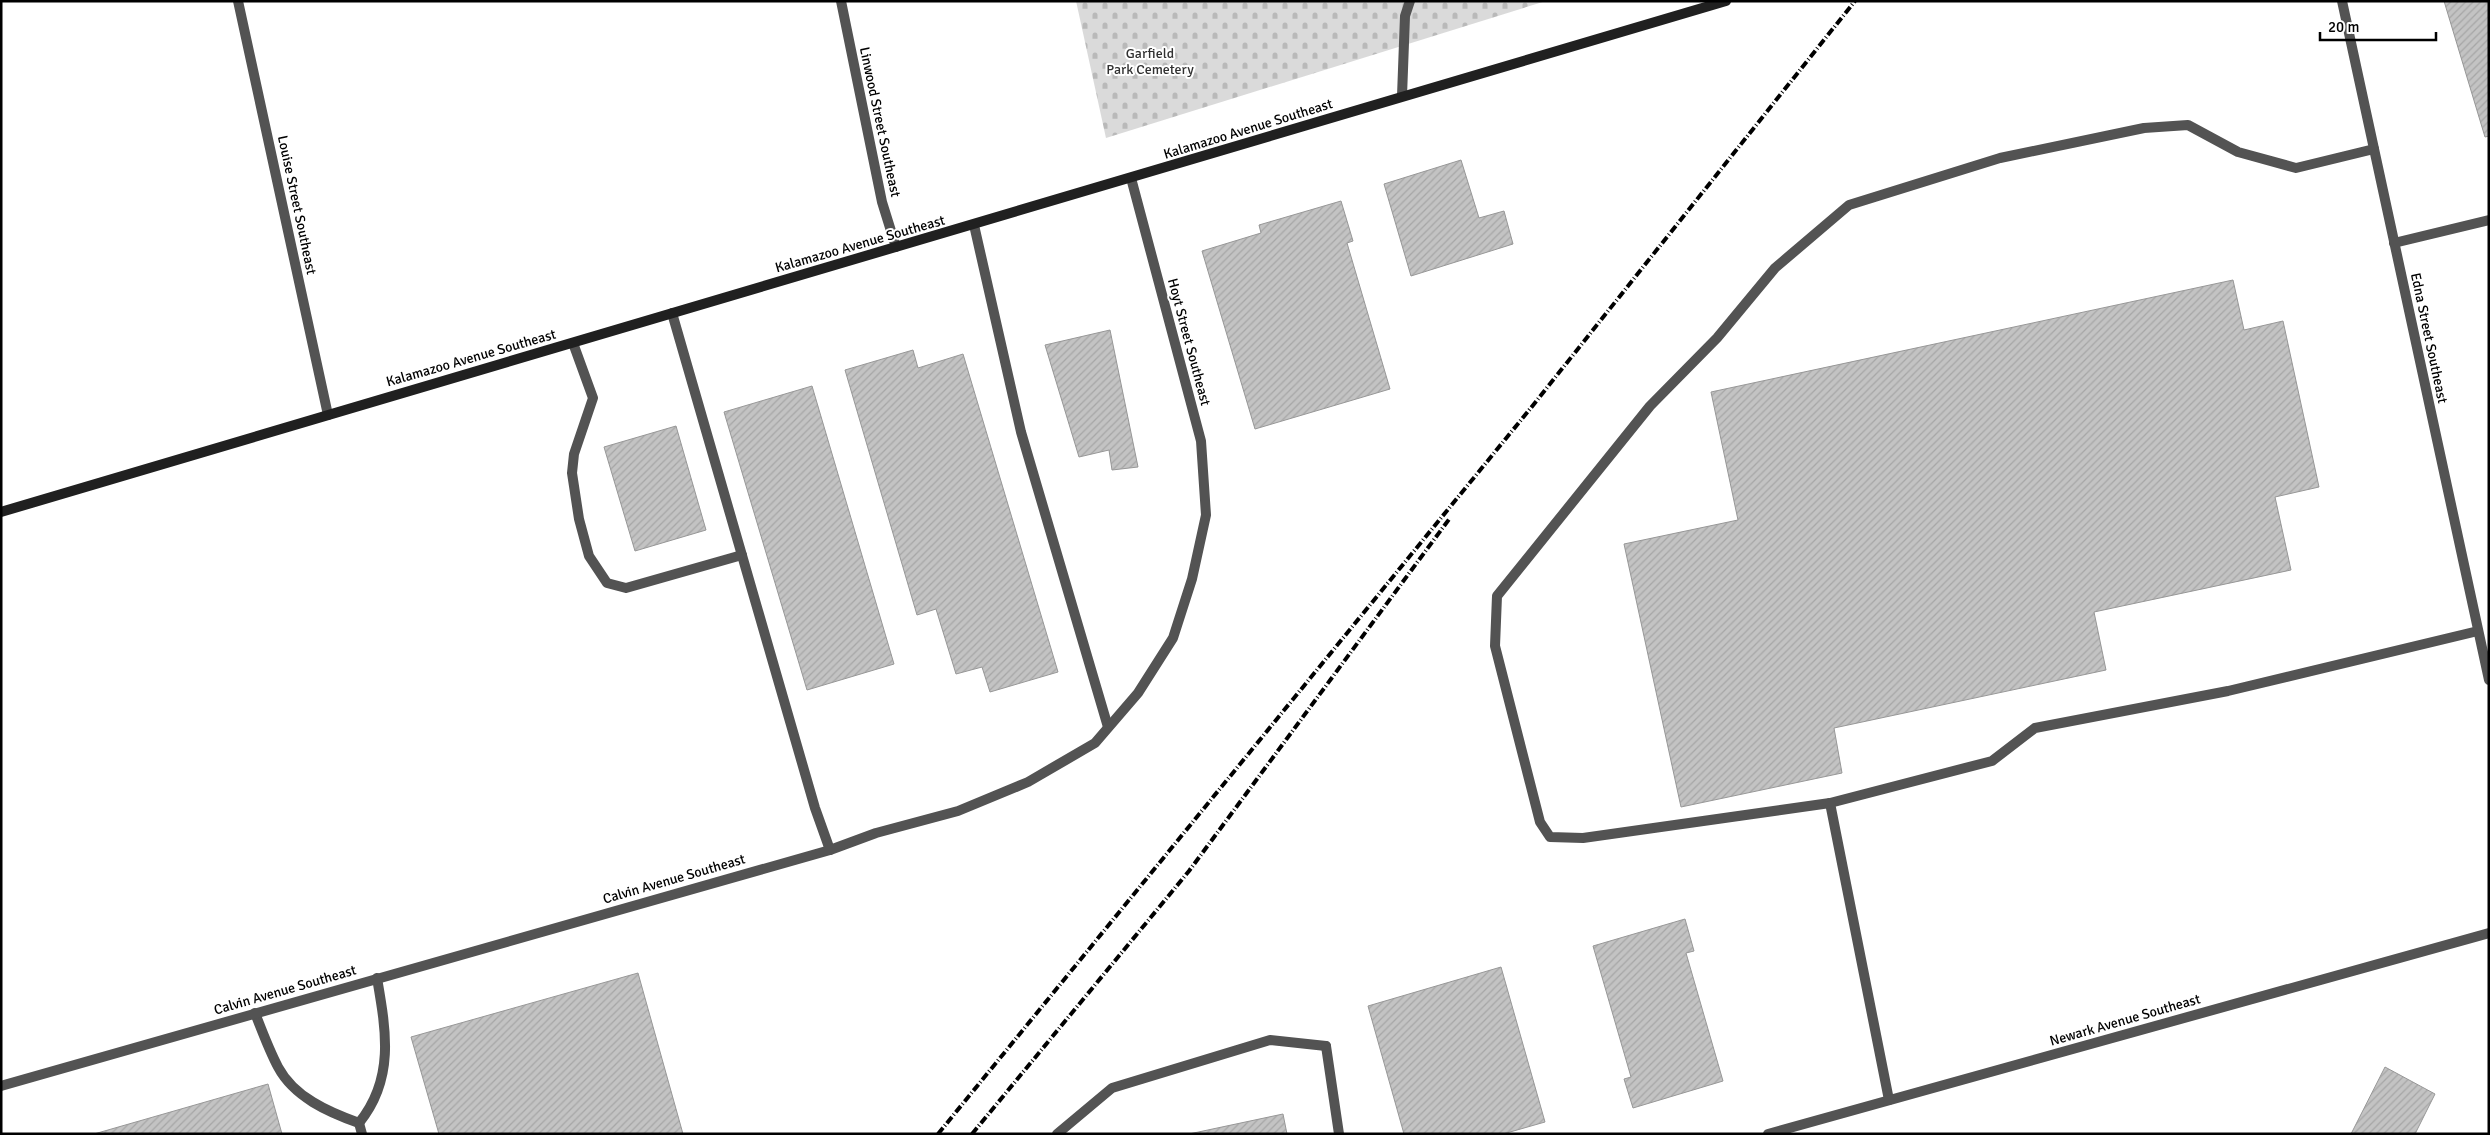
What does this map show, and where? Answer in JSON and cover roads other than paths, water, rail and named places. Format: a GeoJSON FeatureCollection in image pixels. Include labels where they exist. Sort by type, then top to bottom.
{"type":"FeatureCollection","features":[{"type":"Feature","properties":{"kind":"main road","name":"Kalamazoo Avenue Southeast"},"geometry":{"type":"LineString","coordinates":[[1,512],[1726,1]]}},
{"type":"Feature","properties":{"kind":"street","name":"Louise Street Southeast"},"geometry":{"type":"LineString","coordinates":[[238,1],[328,415]]}},
{"type":"Feature","properties":{"kind":"street","name":"Linwood Street Southeast"},"geometry":{"type":"LineString","coordinates":[[841,1],[882,202],[896,247]]}},
{"type":"Feature","properties":{"kind":"street"},"geometry":{"type":"LineString","coordinates":[[1402,96],[1405,16],[1410,1]]}},
{"type":"Feature","properties":{"kind":"street","name":"Edna Street Southeast"},"geometry":{"type":"LineString","coordinates":[[2342,1],[2488,673]]}},
{"type":"Feature","properties":{"kind":"street"},"geometry":{"type":"LineString","coordinates":[[2374,149],[2296,168],[2238,152],[2188,125],[2144,128],[2000,158],[1849,205],[1775,268],[1717,338],[1650,406],[1497,596],[1495,646],[1540,822],[1550,837],[1583,838],[1830,803],[1992,762],[2034,728],[2228,692],[2478,631]]}},
{"type":"Feature","properties":{"kind":"street","name":"Hoyt Street Southeast"},"geometry":{"type":"LineString","coordinates":[[1131,178],[1201,441],[1206,515]]}},
{"type":"Feature","properties":{"kind":"street"},"geometry":{"type":"LineString","coordinates":[[2394,244],[2489,220]]}},
{"type":"Feature","properties":{"kind":"street"},"geometry":{"type":"LineString","coordinates":[[974,224],[1021,432],[1108,727]]}},
{"type":"Feature","properties":{"kind":"street"},"geometry":{"type":"LineString","coordinates":[[672,313],[815,808],[830,850]]}},
{"type":"Feature","properties":{"kind":"street"},"geometry":{"type":"LineString","coordinates":[[573,342],[593,398],[574,454],[573,482],[579,519],[589,556],[607,583],[626,588],[742,555]]}},
{"type":"Feature","properties":{"kind":"street","name":"Calvin Avenue Southeast"},"geometry":{"type":"LineString","coordinates":[[1,1086],[830,850],[876,833],[958,811],[1028,782],[1095,743],[1138,693],[1173,638],[1192,579],[1206,515]]}},
{"type":"Feature","properties":{"kind":"street"},"geometry":{"type":"LineString","coordinates":[[1830,803],[1889,1100]]}},
{"type":"Feature","properties":{"kind":"street","name":"Newark Avenue Southeast"},"geometry":{"type":"LineString","coordinates":[[1768,1134],[2489,933]]}},
{"type":"Feature","properties":{"kind":"street"},"geometry":{"type":"LineString","coordinates":[[358,1122],[372,1107],[384,1068],[386,1029],[377,978]]}},
{"type":"Feature","properties":{"kind":"street"},"geometry":{"type":"LineString","coordinates":[[255,1013],[278,1068],[300,1094],[334,1114],[358,1122]]}},
{"type":"Feature","properties":{"kind":"street"},"geometry":{"type":"LineString","coordinates":[[1057,1134],[1112,1088],[1270,1040],[1326,1046],[1339,1134]]}},
{"type":"Feature","properties":{"kind":"street"},"geometry":{"type":"LineString","coordinates":[[358,1122],[362,1134]]}},
{"type":"Feature","properties":{"kind":"railway"},"geometry":{"type":"LineString","coordinates":[[938,1134],[1530,409],[1855,1]]}},
{"type":"Feature","properties":{"kind":"railway"},"geometry":{"type":"LineString","coordinates":[[972,1134],[1189,871],[1450,518]]}},
{"type":"Feature","properties":{"kind":"park label","name":"Garfield Park Cemetery"},"geometry":{"type":"Point","coordinates":[1150,62]}}]}
